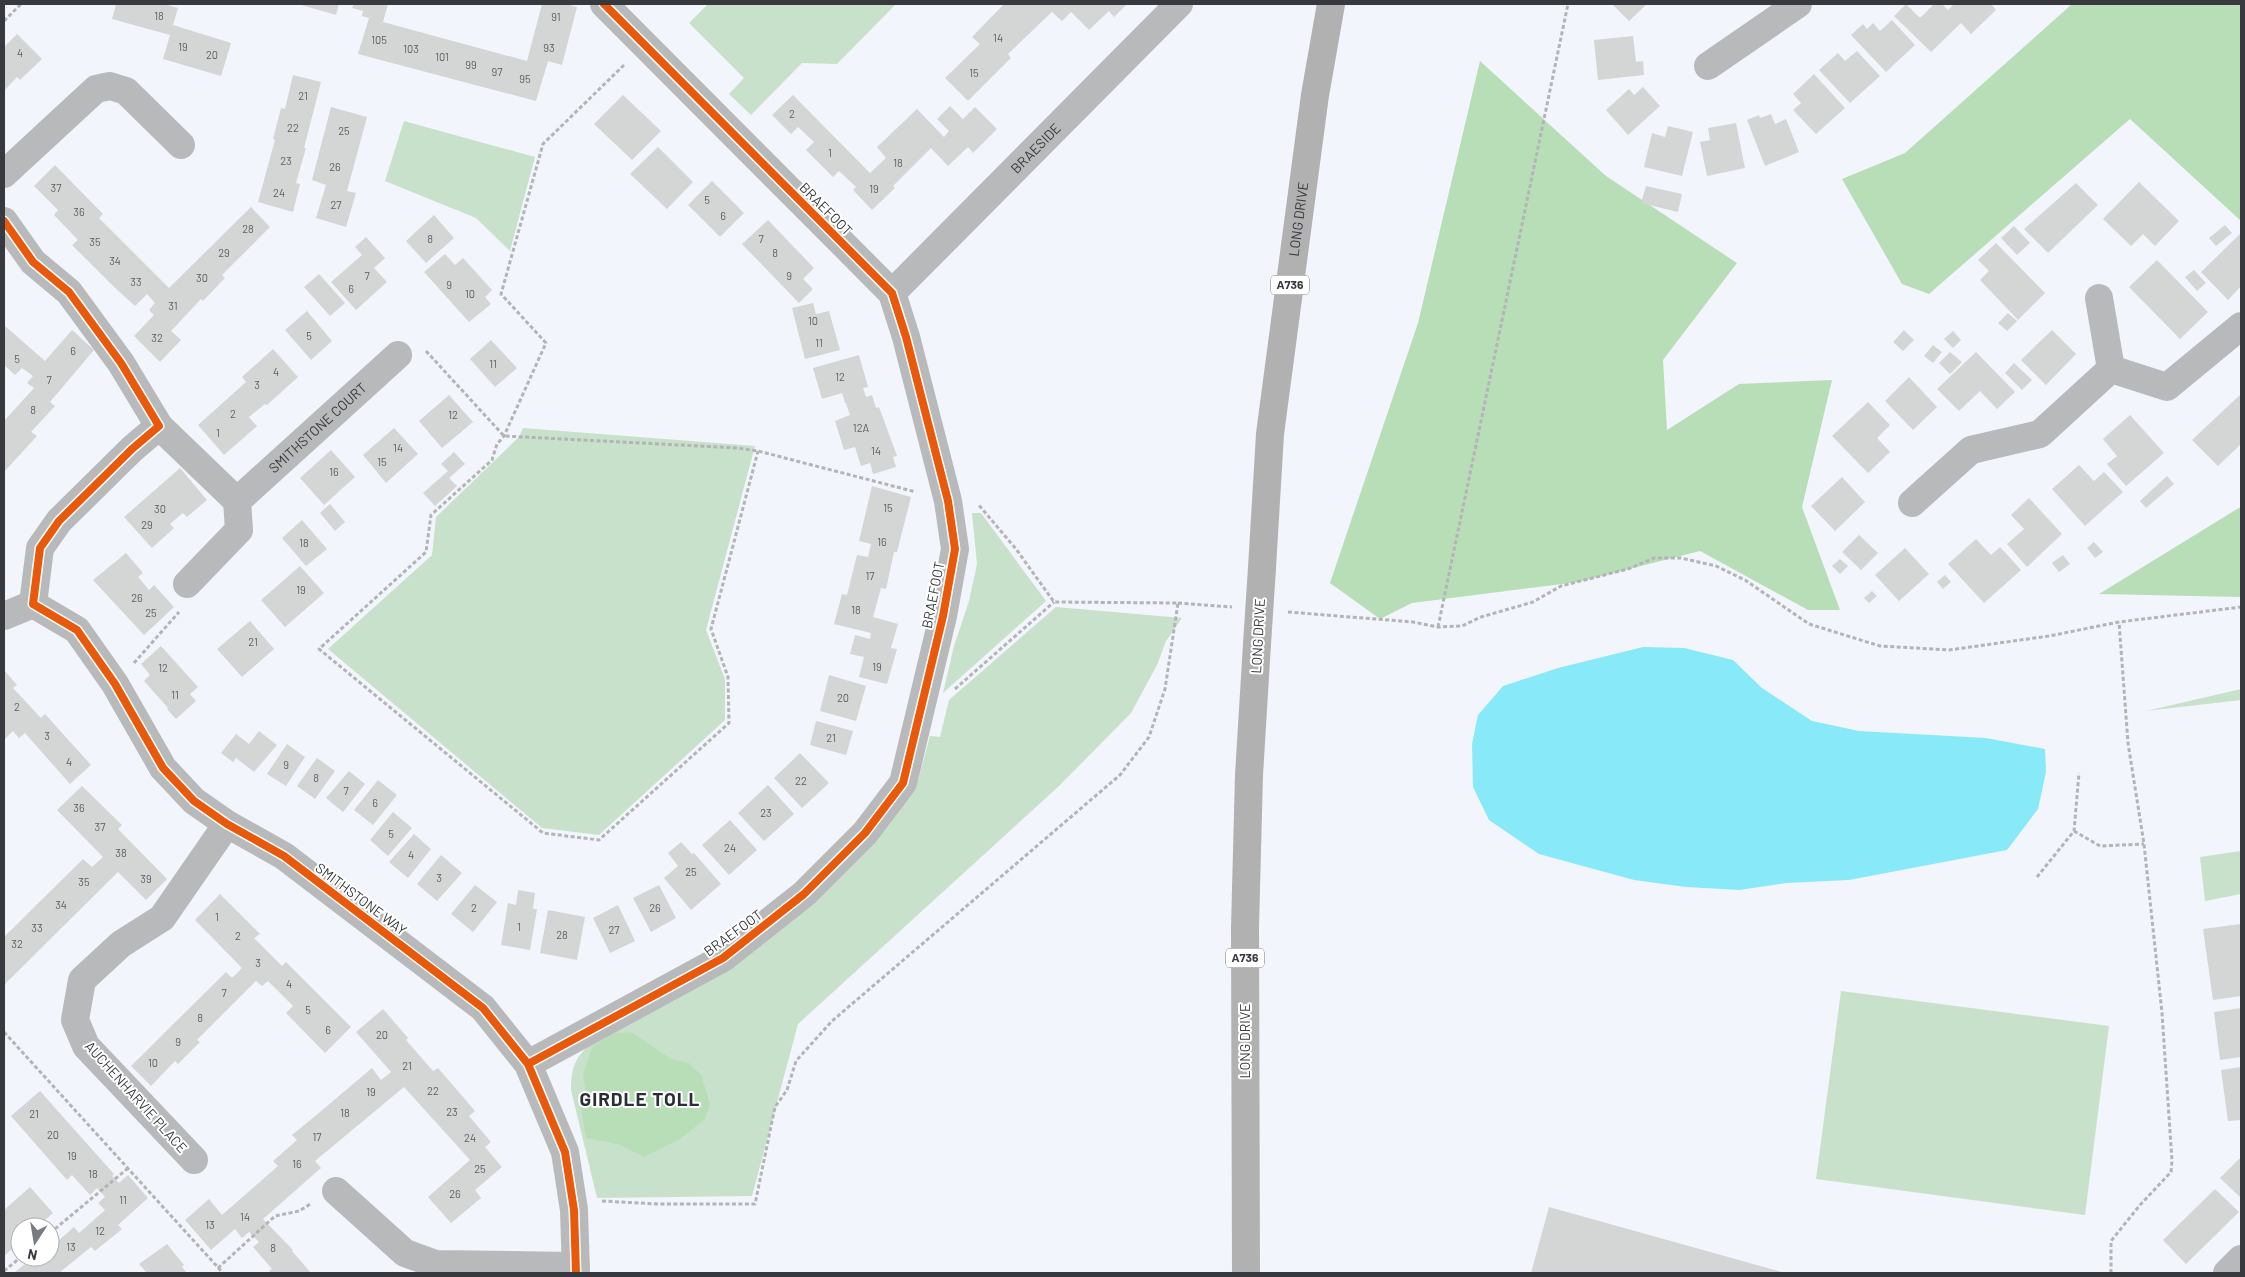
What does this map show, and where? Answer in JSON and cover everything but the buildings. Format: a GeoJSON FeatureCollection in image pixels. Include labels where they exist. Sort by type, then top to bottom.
{"type":"FeatureCollection","features":[{"type":"Feature","properties":{"kind":"main road","name":"LONG DRIVE"},"geometry":{"type":"LineString","coordinates":[[1246,1273],[1245,927],[1249,775],[1270,434],[1315,95],[1331,4]]}},
{"type":"Feature","properties":{"kind":"street","name":"BRAEFOOT"},"geometry":{"type":"LineString","coordinates":[[528,1064],[723,958],[804,894],[865,833],[903,783],[943,616],[955,549],[948,501],[906,336],[892,293],[604,4]]}},
{"type":"Feature","properties":{"kind":"street","name":"BRAESIDE"},"geometry":{"type":"LineString","coordinates":[[892,293],[1179,4]]}},
{"type":"Feature","properties":{"kind":"street"},"geometry":{"type":"LineString","coordinates":[[1708,66],[1798,4]]}},
{"type":"Feature","properties":{"kind":"street"},"geometry":{"type":"LineString","coordinates":[[4,174],[96,89],[110,86],[126,91],[180,145]]}},
{"type":"Feature","properties":{"kind":"street"},"geometry":{"type":"LineString","coordinates":[[4,221],[33,262],[69,292],[121,363],[159,426],[237,501],[239,530],[187,584]]}},
{"type":"Feature","properties":{"kind":"street"},"geometry":{"type":"LineString","coordinates":[[2099,298],[2111,369]]}},
{"type":"Feature","properties":{"kind":"street"},"geometry":{"type":"LineString","coordinates":[[2111,369],[2167,387],[2241,326]]}},
{"type":"Feature","properties":{"kind":"street","name":"SMITHSTONE COURT"},"geometry":{"type":"LineString","coordinates":[[237,501],[398,355]]}},
{"type":"Feature","properties":{"kind":"street"},"geometry":{"type":"LineString","coordinates":[[1912,503],[1971,450],[2040,434],[2111,369]]}},
{"type":"Feature","properties":{"kind":"street"},"geometry":{"type":"LineString","coordinates":[[4,616],[33,604],[40,548],[59,521],[132,449],[159,426]]}},
{"type":"Feature","properties":{"kind":"street","name":"SMITHSTONE WAY"},"geometry":{"type":"LineString","coordinates":[[33,604],[78,630],[115,684],[163,768],[194,801],[228,824],[284,856],[483,1008],[528,1064],[565,1152],[574,1210],[576,1270]]}},
{"type":"Feature","properties":{"kind":"street","name":"AUCHENHARVIE PLACE"},"geometry":{"type":"LineString","coordinates":[[194,1160],[86,1046],[75,1020],[82,980],[120,944],[162,918],[228,824]]}},
{"type":"Feature","properties":{"kind":"street"},"geometry":{"type":"LineString","coordinates":[[336,1191],[405,1253],[435,1264],[576,1270]]}},
{"type":"Feature","properties":{"kind":"street"},"geometry":{"type":"LineString","coordinates":[[2227,1273],[2241,1259]]}},
{"type":"Feature","properties":{"kind":"path"},"geometry":{"type":"LineString","coordinates":[[4,22],[21,4]]}},
{"type":"Feature","properties":{"kind":"path"},"geometry":{"type":"LineString","coordinates":[[1438,627],[1568,4]]}},
{"type":"Feature","properties":{"kind":"path"},"geometry":{"type":"LineString","coordinates":[[644,44],[543,144],[501,294],[546,344],[504,436],[496,444],[492,460],[431,515],[426,552],[319,649],[542,833],[599,840],[729,723],[728,677],[711,629],[758,450]]}},
{"type":"Feature","properties":{"kind":"path"},"geometry":{"type":"LineString","coordinates":[[398,355],[427,351],[504,436],[758,450],[948,501],[974,499],[1016,549],[1054,602]]}},
{"type":"Feature","properties":{"kind":"path"},"geometry":{"type":"LineString","coordinates":[[1283,611],[1413,622],[1438,627],[1462,626],[1481,617],[1533,602],[1561,586],[1628,569],[1654,558],[1681,558],[1716,566],[1745,580],[1809,624],[1880,646],[1949,650],[2049,636],[2119,622],[2241,607]]}},
{"type":"Feature","properties":{"kind":"path"},"geometry":{"type":"LineString","coordinates":[[115,684],[185,606],[187,584]]}},
{"type":"Feature","properties":{"kind":"path"},"geometry":{"type":"LineString","coordinates":[[922,708],[942,700],[1054,602],[1178,603],[1235,608]]}},
{"type":"Feature","properties":{"kind":"path"},"geometry":{"type":"LineString","coordinates":[[574,1210],[601,1201],[658,1204],[755,1204],[775,1107],[787,1090],[796,1061],[832,1021],[1120,775],[1149,737],[1165,689],[1178,603]]}},
{"type":"Feature","properties":{"kind":"path"},"geometry":{"type":"LineString","coordinates":[[2111,1273],[2111,1241],[2140,1205],[2171,1172],[2172,1161],[2162,1013],[2144,844],[2128,743],[2119,622]]}},
{"type":"Feature","properties":{"kind":"path"},"geometry":{"type":"LineString","coordinates":[[2037,877],[2074,831],[2079,773]]}},
{"type":"Feature","properties":{"kind":"path"},"geometry":{"type":"LineString","coordinates":[[2074,831],[2100,846],[2144,844]]}},
{"type":"Feature","properties":{"kind":"path"},"geometry":{"type":"LineString","coordinates":[[4,1032],[127,1169],[224,1273]]}},
{"type":"Feature","properties":{"kind":"path"},"geometry":{"type":"LineString","coordinates":[[60,1225],[127,1169]]}},
{"type":"Feature","properties":{"kind":"path"},"geometry":{"type":"LineString","coordinates":[[218,1268],[275,1216],[299,1211],[336,1191]]}},
{"type":"Feature","properties":{"kind":"green space"},"geometry":{"type":"Polygon","coordinates":[[[708,4],[896,4],[837,64],[802,63],[751,115],[729,94],[744,78],[689,23],[708,4]]]}},
{"type":"Feature","properties":{"kind":"green space"},"geometry":{"type":"Polygon","coordinates":[[[2072,4],[2241,4],[2241,221],[2130,119],[1929,294],[1902,284],[1842,179],[1905,153],[2072,4]]]}},
{"type":"Feature","properties":{"kind":"green space"},"geometry":{"type":"Polygon","coordinates":[[[1480,61],[1606,176],[1737,263],[1663,360],[1667,430],[1739,384],[1832,380],[1802,507],[1840,610],[1808,610],[1700,551],[1578,582],[1412,603],[1380,619],[1330,583],[1418,323],[1480,61]]]}},
{"type":"Feature","properties":{"kind":"green space"},"geometry":{"type":"Polygon","coordinates":[[[404,121],[535,157],[510,251],[476,218],[385,181],[404,121]]]}},
{"type":"Feature","properties":{"kind":"green space"},"geometry":{"type":"Polygon","coordinates":[[[523,428],[755,446],[706,630],[725,679],[725,720],[599,835],[542,828],[328,649],[432,555],[436,517],[519,437],[523,428]]]}},
{"type":"Feature","properties":{"kind":"green space"},"geometry":{"type":"Polygon","coordinates":[[[2241,507],[2241,597],[2099,594],[2237,509],[2241,507]]]}},
{"type":"Feature","properties":{"kind":"green space"},"geometry":{"type":"Polygon","coordinates":[[[972,513],[981,513],[1046,601],[943,693],[954,646],[969,601],[977,564],[972,513]]]}},
{"type":"Feature","properties":{"kind":"green space"},"geometry":{"type":"Polygon","coordinates":[[[1056,607],[1182,618],[1166,641],[1157,665],[1131,713],[1059,786],[798,1024],[752,1196],[597,1198],[571,1090],[571,1079],[578,1058],[602,1034],[892,819],[918,780],[930,736],[940,737],[949,700],[1056,607]]]}},
{"type":"Feature","properties":{"kind":"green space"},"geometry":{"type":"Polygon","coordinates":[[[2241,689],[2241,700],[2146,711],[2241,689]]]}},
{"type":"Feature","properties":{"kind":"green space"},"geometry":{"type":"Polygon","coordinates":[[[2241,851],[2241,894],[2205,901],[2200,857],[2241,851]]]}},
{"type":"Feature","properties":{"kind":"green space"},"geometry":{"type":"Polygon","coordinates":[[[1841,991],[2109,1026],[2085,1215],[1816,1179],[1841,991]]]}},
{"type":"Feature","properties":{"kind":"green space"},"geometry":{"type":"Polygon","coordinates":[[[631,1032],[671,1059],[689,1063],[701,1075],[710,1104],[705,1119],[680,1139],[644,1157],[618,1144],[586,1138],[579,1097],[586,1092],[583,1074],[593,1046],[612,1034],[631,1032]]]}},
{"type":"Feature","properties":{"kind":"water"},"geometry":{"type":"Polygon","coordinates":[[[1643,647],[1684,648],[1733,660],[1762,688],[1812,721],[1859,731],[1986,738],[2045,749],[2046,772],[2038,809],[2007,850],[1849,880],[1786,883],[1739,890],[1686,887],[1634,880],[1539,854],[1489,820],[1473,787],[1472,744],[1478,715],[1503,686],[1558,668],[1643,647]]]}},
{"type":"Feature","properties":{"kind":"cycle path"},"geometry":{"type":"LineString","coordinates":[[528,1064],[723,958],[804,894],[865,833],[903,783],[943,616],[955,549],[948,501],[906,337],[892,293],[604,4]]}},
{"type":"Feature","properties":{"kind":"cycle path"},"geometry":{"type":"LineString","coordinates":[[4,221],[33,262],[69,292],[121,363],[159,426],[132,449],[59,521],[40,548],[33,604],[77,630],[115,684],[163,768],[194,801],[227,824],[284,856],[483,1008],[528,1064],[565,1152],[574,1210],[576,1273]]}},
{"type":"Feature","properties":{"kind":"district","name":"GIRDLE TOLL"},"geometry":{"type":"Point","coordinates":[640,1099]}}]}
